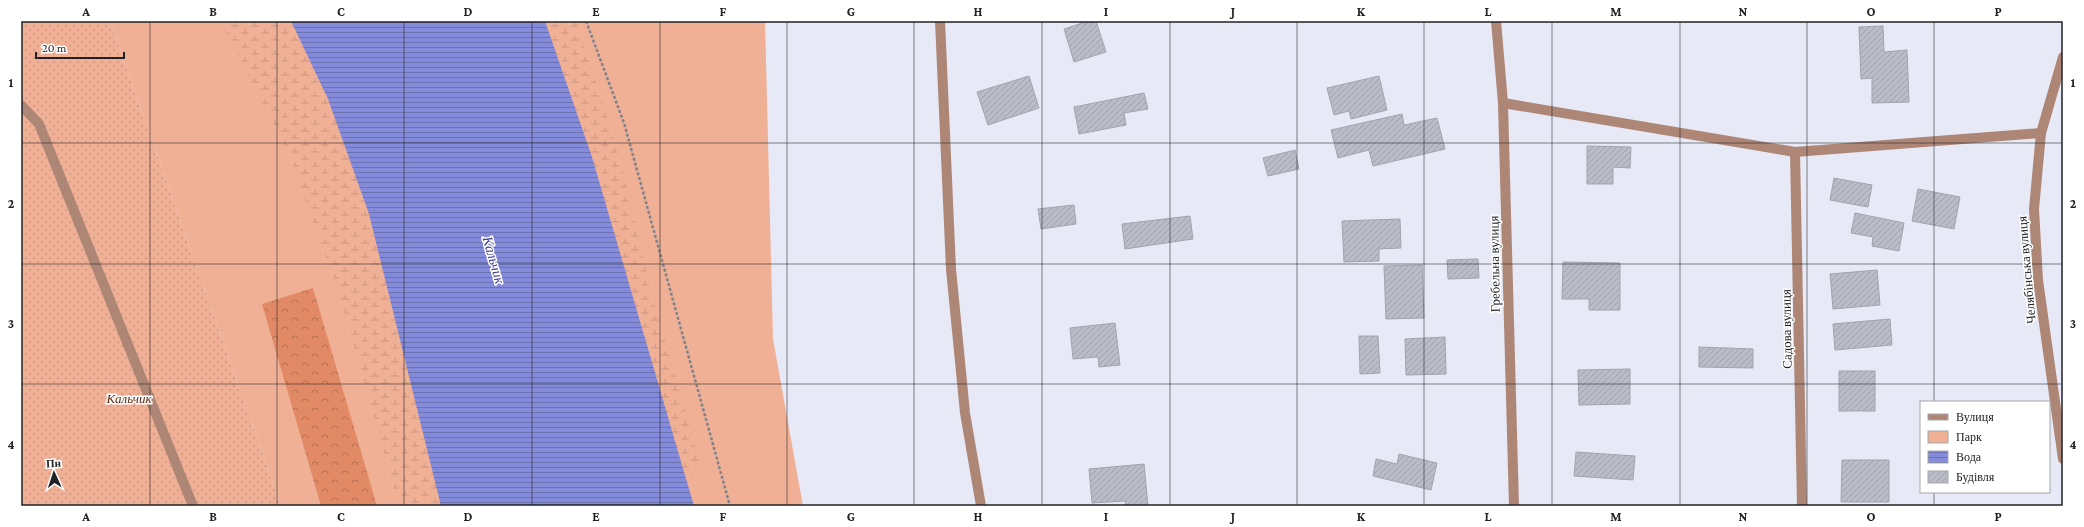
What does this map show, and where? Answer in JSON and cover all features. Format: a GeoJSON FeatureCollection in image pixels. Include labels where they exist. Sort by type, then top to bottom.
{"type":"FeatureCollection","features":[{"type":"Feature","properties":{"kind":"street"},"geometry":{"type":"LineString","coordinates":[[940,21],[951,269],[965,413],[981,506]]}},
{"type":"Feature","properties":{"kind":"street","name":"Гребельна вулиця"},"geometry":{"type":"LineString","coordinates":[[1496,21],[1503,103],[1514,506]]}},
{"type":"Feature","properties":{"kind":"street","name":"Челябінська вулиця"},"geometry":{"type":"LineString","coordinates":[[2063,57],[2040,133],[2034,209],[2038,280],[2063,459]]}},
{"type":"Feature","properties":{"kind":"street"},"geometry":{"type":"LineString","coordinates":[[1503,103],[1795,152],[2040,133]]}},
{"type":"Feature","properties":{"kind":"street"},"geometry":{"type":"LineString","coordinates":[[21,105],[38,124],[193,506]]}},
{"type":"Feature","properties":{"kind":"street","name":"Садова вулиця"},"geometry":{"type":"LineString","coordinates":[[1795,152],[1802,506]]}},
{"type":"Feature","properties":{"kind":"path"},"geometry":{"type":"LineString","coordinates":[[586,21],[624,123],[730,506]]}},
{"type":"Feature","properties":{"kind":"green space","name":"Кальчик"},"geometry":{"type":"Polygon","coordinates":[[[21,21],[110,21],[281,506],[21,506],[21,21]]]}},
{"type":"Feature","properties":{"kind":"green space"},"geometry":{"type":"Polygon","coordinates":[[[110,21],[765,21],[773,339],[803,506],[281,506],[110,21]]]}},
{"type":"Feature","properties":{"kind":"green space"},"geometry":{"type":"Polygon","coordinates":[[[220,21],[291,21],[328,99],[369,214],[441,506],[399,506],[342,303],[289,154],[220,21]]]}},
{"type":"Feature","properties":{"kind":"green space"},"geometry":{"type":"Polygon","coordinates":[[[545,21],[576,21],[617,147],[652,296],[700,462],[687,482],[592,157],[545,21]]]}},
{"type":"Feature","properties":{"kind":"green space"},"geometry":{"type":"Polygon","coordinates":[[[313,288],[377,506],[321,506],[262,304],[313,288]]]}},
{"type":"Feature","properties":{"kind":"water"},"geometry":{"type":"Polygon","coordinates":[[[291,21],[545,21],[592,157],[694,506],[441,506],[369,214],[328,99],[291,21]]]}},
{"type":"Feature","properties":{"kind":"building"},"geometry":{"type":"Polygon","coordinates":[[[1088,21],[1096,21],[1106,52],[1074,62],[1064,29],[1088,21]]]}},
{"type":"Feature","properties":{"kind":"building"},"geometry":{"type":"Polygon","coordinates":[[[1883,26],[1884,52],[1907,50],[1909,102],[1872,103],[1872,78],[1861,79],[1859,27],[1883,26]]]}},
{"type":"Feature","properties":{"kind":"building"},"geometry":{"type":"Polygon","coordinates":[[[1029,76],[1039,108],[988,125],[977,92],[1029,76]]]}},
{"type":"Feature","properties":{"kind":"building"},"geometry":{"type":"Polygon","coordinates":[[[1379,76],[1387,110],[1351,119],[1349,111],[1334,115],[1327,88],[1379,76]]]}},
{"type":"Feature","properties":{"kind":"building"},"geometry":{"type":"Polygon","coordinates":[[[1144,93],[1148,109],[1124,113],[1126,125],[1079,134],[1074,107],[1144,93]]]}},
{"type":"Feature","properties":{"kind":"building"},"geometry":{"type":"Polygon","coordinates":[[[1402,114],[1404,125],[1437,118],[1445,149],[1373,166],[1369,150],[1338,158],[1331,130],[1402,114]]]}},
{"type":"Feature","properties":{"kind":"building"},"geometry":{"type":"Polygon","coordinates":[[[1587,146],[1631,147],[1630,168],[1613,167],[1613,184],[1587,184],[1587,146]]]}},
{"type":"Feature","properties":{"kind":"building"},"geometry":{"type":"Polygon","coordinates":[[[1295,150],[1299,169],[1268,176],[1263,158],[1295,150]]]}},
{"type":"Feature","properties":{"kind":"building"},"geometry":{"type":"Polygon","coordinates":[[[1834,178],[1872,185],[1868,207],[1830,200],[1834,178]]]}},
{"type":"Feature","properties":{"kind":"building"},"geometry":{"type":"Polygon","coordinates":[[[1918,189],[1960,197],[1954,229],[1912,221],[1918,189]]]}},
{"type":"Feature","properties":{"kind":"building"},"geometry":{"type":"Polygon","coordinates":[[[1074,205],[1076,224],[1041,229],[1038,209],[1074,205]]]}},
{"type":"Feature","properties":{"kind":"building"},"geometry":{"type":"Polygon","coordinates":[[[1855,213],[1904,223],[1899,251],[1872,246],[1873,237],[1851,233],[1855,213]]]}},
{"type":"Feature","properties":{"kind":"building"},"geometry":{"type":"Polygon","coordinates":[[[1190,216],[1193,239],[1125,249],[1122,224],[1190,216]]]}},
{"type":"Feature","properties":{"kind":"building"},"geometry":{"type":"Polygon","coordinates":[[[1400,219],[1401,248],[1379,249],[1379,261],[1344,262],[1342,221],[1400,219]]]}},
{"type":"Feature","properties":{"kind":"building"},"geometry":{"type":"Polygon","coordinates":[[[1478,259],[1479,278],[1448,279],[1447,260],[1478,259]]]}},
{"type":"Feature","properties":{"kind":"building"},"geometry":{"type":"Polygon","coordinates":[[[1563,262],[1620,263],[1620,310],[1589,310],[1589,299],[1562,299],[1563,262]]]}},
{"type":"Feature","properties":{"kind":"building"},"geometry":{"type":"Polygon","coordinates":[[[1422,265],[1424,318],[1386,319],[1384,266],[1422,265]]]}},
{"type":"Feature","properties":{"kind":"building"},"geometry":{"type":"Polygon","coordinates":[[[1877,270],[1880,305],[1833,309],[1830,274],[1877,270]]]}},
{"type":"Feature","properties":{"kind":"building"},"geometry":{"type":"Polygon","coordinates":[[[1890,319],[1892,345],[1835,350],[1833,324],[1890,319]]]}},
{"type":"Feature","properties":{"kind":"building"},"geometry":{"type":"Polygon","coordinates":[[[1115,323],[1120,365],[1099,367],[1098,357],[1073,359],[1070,328],[1115,323]]]}},
{"type":"Feature","properties":{"kind":"building"},"geometry":{"type":"Polygon","coordinates":[[[1359,336],[1378,336],[1380,373],[1360,374],[1359,336]]]}},
{"type":"Feature","properties":{"kind":"building"},"geometry":{"type":"Polygon","coordinates":[[[1445,337],[1446,374],[1406,375],[1405,339],[1445,337]]]}},
{"type":"Feature","properties":{"kind":"building"},"geometry":{"type":"Polygon","coordinates":[[[1699,347],[1753,349],[1753,368],[1699,367],[1699,347]]]}},
{"type":"Feature","properties":{"kind":"building"},"geometry":{"type":"Polygon","coordinates":[[[1630,369],[1630,404],[1579,405],[1578,370],[1630,369]]]}},
{"type":"Feature","properties":{"kind":"building"},"geometry":{"type":"Polygon","coordinates":[[[1839,371],[1875,371],[1875,411],[1839,411],[1839,371]]]}},
{"type":"Feature","properties":{"kind":"building"},"geometry":{"type":"Polygon","coordinates":[[[1576,452],[1635,456],[1633,480],[1574,476],[1576,452]]]}},
{"type":"Feature","properties":{"kind":"building"},"geometry":{"type":"Polygon","coordinates":[[[1399,454],[1437,463],[1431,490],[1373,476],[1376,459],[1397,464],[1399,454]]]}},
{"type":"Feature","properties":{"kind":"building"},"geometry":{"type":"Polygon","coordinates":[[[1842,460],[1889,460],[1889,502],[1841,502],[1842,460]]]}},
{"type":"Feature","properties":{"kind":"building"},"geometry":{"type":"Polygon","coordinates":[[[1144,464],[1148,506],[1126,506],[1125,501],[1092,503],[1089,469],[1144,464]]]}}]}
